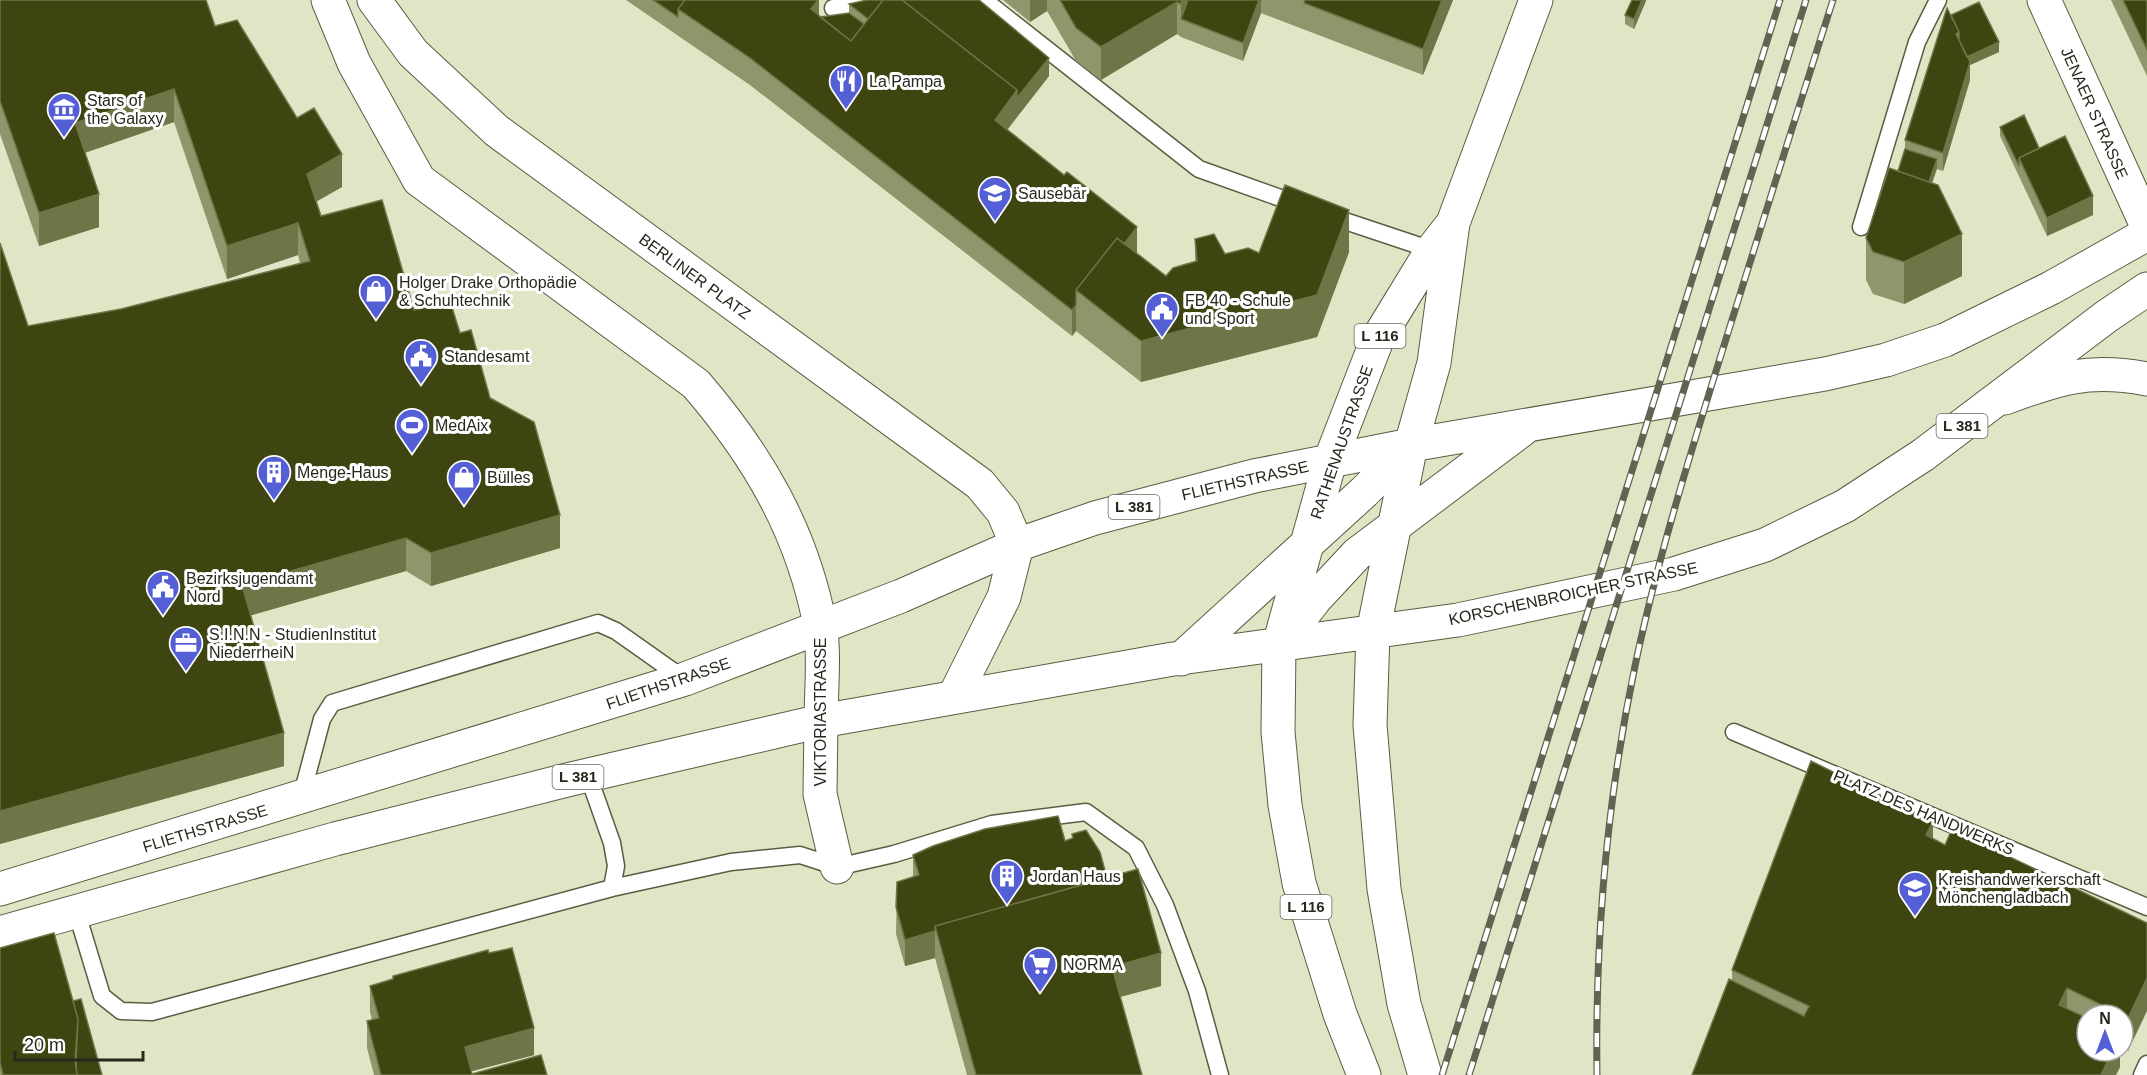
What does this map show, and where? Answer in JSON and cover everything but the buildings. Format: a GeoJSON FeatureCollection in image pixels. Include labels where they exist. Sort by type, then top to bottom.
{"type":"FeatureCollection","features":[{"type":"Feature","properties":{"kind":"main road"},"geometry":{"type":"LineString","coordinates":[[328,0],[354,63],[419,180],[696,384],[732,426],[762,471],[784,513],[800,555],[820,627]]}},
{"type":"Feature","properties":{"kind":"main road","name":"BERLINER PLATZ"},"geometry":{"type":"LineString","coordinates":[[374,0],[413,53],[497,131],[972,477],[1003,512],[1017,545]]}},
{"type":"Feature","properties":{"kind":"main road","name":"RATHENAUSTRASSE"},"geometry":{"type":"LineString","coordinates":[[1373,632],[1411,445],[1434,363],[1453,223],[1536,0]]}},
{"type":"Feature","properties":{"kind":"main road","name":"JENAER STRASSE"},"geometry":{"type":"LineString","coordinates":[[2044,0],[2147,226]]}},
{"type":"Feature","properties":{"kind":"main road","name":"RATHENAUSTRASSE"},"geometry":{"type":"LineString","coordinates":[[1279,645],[1330,461],[1377,340],[1432,250],[1453,223]]}},
{"type":"Feature","properties":{"kind":"main road","name":"L 381"},"geometry":{"type":"LineString","coordinates":[[1330,461],[1411,445],[1825,375],[1886,360],[1945,340],[2051,288],[2147,234]]}},
{"type":"Feature","properties":{"kind":"main road","name":"KORSCHENBROICHER STRASSE"},"geometry":{"type":"LineString","coordinates":[[1279,645],[1458,620],[1674,574],[1765,545],[1845,506],[1923,454],[2107,316],[2147,289]]}},
{"type":"Feature","properties":{"kind":"main road"},"geometry":{"type":"LineString","coordinates":[[1995,401],[2060,377],[2117,373],[2147,379]]}},
{"type":"Feature","properties":{"kind":"main road"},"geometry":{"type":"LineString","coordinates":[[1279,645],[1316,598],[1357,554],[1527,426]]}},
{"type":"Feature","properties":{"kind":"main road"},"geometry":{"type":"LineString","coordinates":[[1181,659],[1411,445]]}},
{"type":"Feature","properties":{"kind":"main road","name":"FLIETHSTRASSE"},"geometry":{"type":"LineString","coordinates":[[0,889],[300,799],[685,679],[901,596],[1017,545],[1095,518],[1174,496],[1330,461]]}},
{"type":"Feature","properties":{"kind":"main road"},"geometry":{"type":"LineString","coordinates":[[955,696],[1004,597],[1017,545]]}},
{"type":"Feature","properties":{"kind":"main road","name":"VIKTORIASTRASSE"},"geometry":{"type":"LineString","coordinates":[[820,627],[820,794],[837,867]]}},
{"type":"Feature","properties":{"kind":"main road","name":"L 116"},"geometry":{"type":"LineString","coordinates":[[1373,632],[1370,725],[1384,889],[1404,1004],[1425,1075]]}},
{"type":"Feature","properties":{"kind":"main road","name":"L 381"},"geometry":{"type":"LineString","coordinates":[[0,933],[336,839],[588,775],[821,721],[955,696],[1279,645]]}},
{"type":"Feature","properties":{"kind":"main road","name":"L 116"},"geometry":{"type":"LineString","coordinates":[[1279,645],[1278,732],[1285,805],[1299,883],[1341,1014],[1364,1075]]}},
{"type":"Feature","properties":{"kind":"lane"},"geometry":{"type":"LineString","coordinates":[[833,8],[898,0]]}},
{"type":"Feature","properties":{"kind":"lane"},"geometry":{"type":"LineString","coordinates":[[984,0],[1199,169],[1378,234],[1432,250]]}},
{"type":"Feature","properties":{"kind":"lane"},"geometry":{"type":"LineString","coordinates":[[1861,227],[1917,42],[1938,0]]}},
{"type":"Feature","properties":{"kind":"lane"},"geometry":{"type":"LineString","coordinates":[[300,799],[322,719],[332,703],[598,623],[616,631],[685,679]]}},
{"type":"Feature","properties":{"kind":"lane","name":"PLATZ DES HANDWERKS"},"geometry":{"type":"LineString","coordinates":[[1734,732],[2147,907]]}},
{"type":"Feature","properties":{"kind":"lane"},"geometry":{"type":"LineString","coordinates":[[588,775],[612,843],[616,866],[612,888]]}},
{"type":"Feature","properties":{"kind":"lane"},"geometry":{"type":"LineString","coordinates":[[76,910],[102,996],[121,1011],[152,1012],[612,888],[731,862],[800,855],[837,867],[894,854],[992,824],[1086,812],[1136,848],[1165,904],[1197,991],[1220,1075]]}},
{"type":"Feature","properties":{"kind":"lane"},"geometry":{"type":"LineString","coordinates":[[2142,1075],[2147,1064]]}},
{"type":"Feature","properties":{"kind":"railway"},"geometry":{"type":"LineString","coordinates":[[1442,1075],[1780,0]]}},
{"type":"Feature","properties":{"kind":"railway"},"geometry":{"type":"LineString","coordinates":[[1469,1075],[1806,0]]}},
{"type":"Feature","properties":{"kind":"railway"},"geometry":{"type":"LineString","coordinates":[[1597,1075],[1598,972],[1605,869],[1617,767],[1635,666],[1663,549],[1686,471],[1833,0]]}},
{"type":"Feature","properties":{"kind":"place","name":"La Pampa"},"geometry":{"type":"Point","coordinates":[846,110]}},
{"type":"Feature","properties":{"kind":"place","name":"Stars of the Galaxy"},"geometry":{"type":"Point","coordinates":[64,138]}},
{"type":"Feature","properties":{"kind":"place","name":"Sausebär"},"geometry":{"type":"Point","coordinates":[995,222]}},
{"type":"Feature","properties":{"kind":"place","name":"Holger Drake Orthopädie & Schuhtechnik"},"geometry":{"type":"Point","coordinates":[376,320]}},
{"type":"Feature","properties":{"kind":"place","name":"FB 40 - Schule und Sport"},"geometry":{"type":"Point","coordinates":[1162,338]}},
{"type":"Feature","properties":{"kind":"place","name":"Standesamt"},"geometry":{"type":"Point","coordinates":[421,385]}},
{"type":"Feature","properties":{"kind":"place","name":"MedAix"},"geometry":{"type":"Point","coordinates":[412,454]}},
{"type":"Feature","properties":{"kind":"place","name":"Menge-Haus"},"geometry":{"type":"Point","coordinates":[274,501]}},
{"type":"Feature","properties":{"kind":"place","name":"Bülles"},"geometry":{"type":"Point","coordinates":[464,506]}},
{"type":"Feature","properties":{"kind":"place","name":"Bezirksjugendamt Nord"},"geometry":{"type":"Point","coordinates":[163,616]}},
{"type":"Feature","properties":{"kind":"place","name":"S.I.N.N - StudienInstitut NiederrheiN"},"geometry":{"type":"Point","coordinates":[186,672]}},
{"type":"Feature","properties":{"kind":"place","name":"Jordan Haus"},"geometry":{"type":"Point","coordinates":[1007,905]}},
{"type":"Feature","properties":{"kind":"place","name":"Kreishandwerkerschaft Mönchengladbach"},"geometry":{"type":"Point","coordinates":[1915,917]}},
{"type":"Feature","properties":{"kind":"place","name":"NORMA"},"geometry":{"type":"Point","coordinates":[1040,993]}}]}
